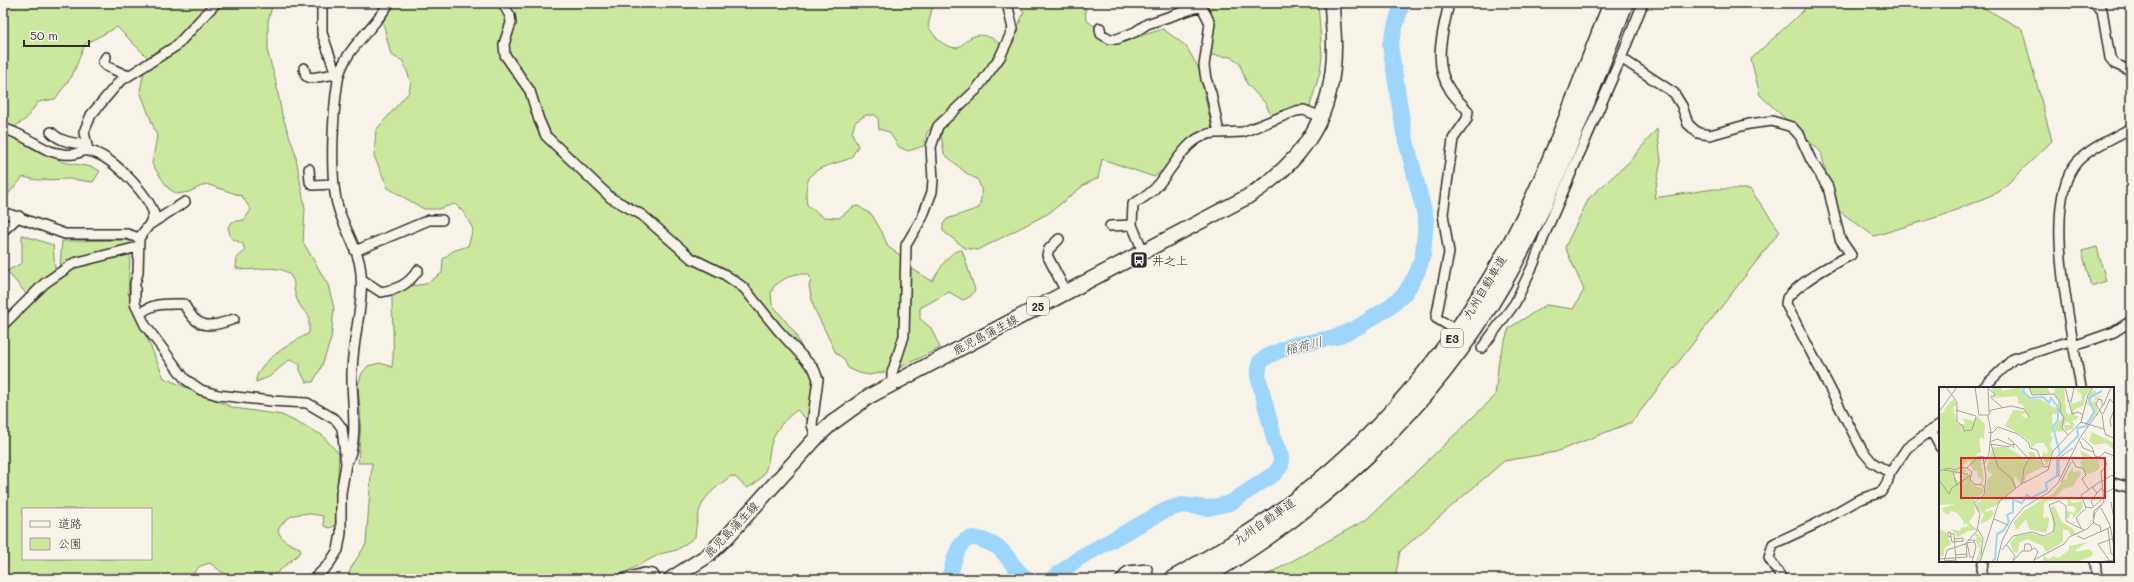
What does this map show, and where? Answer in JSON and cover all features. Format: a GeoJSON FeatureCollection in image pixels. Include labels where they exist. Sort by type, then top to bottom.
{"type":"FeatureCollection","features":[{"type":"Feature","properties":{"kind":"highway","name":"九州自動車道"},"geometry":{"type":"LineString","coordinates":[[1173,579],[1247,535],[1314,485],[1360,445],[1398,406],[1436,360],[1491,278],[1524,217],[1612,3]]}},
{"type":"Feature","properties":{"kind":"highway","name":"九州自動車道"},"geometry":{"type":"LineString","coordinates":[[1201,579],[1254,546],[1324,495],[1369,454],[1402,420],[1447,367],[1503,284],[1535,222],[1559,168],[1625,3]]}},
{"type":"Feature","properties":{"kind":"main road","name":"鹿児島蒲生線"},"geometry":{"type":"LineString","coordinates":[[672,579],[707,556],[816,438],[842,416],[892,383],[1267,184],[1284,170],[1298,154],[1321,117],[1330,92],[1334,59],[1332,3]]}},
{"type":"Feature","properties":{"kind":"street"},"geometry":{"type":"LineString","coordinates":[[87,147],[84,132],[91,115],[119,82],[176,46],[216,3]]}},
{"type":"Feature","properties":{"kind":"street"},"geometry":{"type":"LineString","coordinates":[[322,3],[322,33],[337,77]]}},
{"type":"Feature","properties":{"kind":"street"},"geometry":{"type":"LineString","coordinates":[[314,579],[329,564],[338,550],[341,533],[341,493],[346,464],[353,449],[352,374],[361,279],[359,263],[338,208],[334,184],[334,126],[337,77],[343,64],[376,23],[389,3]]}},
{"type":"Feature","properties":{"kind":"street"},"geometry":{"type":"LineString","coordinates":[[503,3],[510,16],[511,23],[504,44],[505,55],[530,91],[539,120],[546,136],[612,198],[642,215],[691,258],[724,274],[744,288],[778,330],[814,369],[818,379],[812,425],[816,438]]}},
{"type":"Feature","properties":{"kind":"street"},"geometry":{"type":"LineString","coordinates":[[892,383],[892,373],[904,336],[906,245],[922,218],[932,192],[933,180],[931,147],[933,140],[938,126],[944,118],[976,90],[1000,57],[1013,29],[1007,3]]}},
{"type":"Feature","properties":{"kind":"street"},"geometry":{"type":"LineString","coordinates":[[1449,3],[1439,57],[1440,63],[1450,90],[1468,111],[1467,119],[1453,139],[1443,214],[1449,253],[1436,318],[1450,327]]}},
{"type":"Feature","properties":{"kind":"street"},"geometry":{"type":"LineString","coordinates":[[1482,348],[1515,303],[1534,264],[1546,231],[1621,58],[1643,3]]}},
{"type":"Feature","properties":{"kind":"street"},"geometry":{"type":"LineString","coordinates":[[2092,3],[2102,10],[2110,58],[2115,64],[2131,71]]}},
{"type":"Feature","properties":{"kind":"street"},"geometry":{"type":"LineString","coordinates":[[1100,28],[1101,34],[1105,37],[1117,39],[1135,32],[1147,24],[1200,4],[1210,23],[1204,66],[1213,99],[1219,133]]}},
{"type":"Feature","properties":{"kind":"street"},"geometry":{"type":"LineString","coordinates":[[106,57],[103,62],[106,66],[128,76]]}},
{"type":"Feature","properties":{"kind":"street"},"geometry":{"type":"LineString","coordinates":[[1621,58],[1674,94],[1682,106],[1688,124],[1698,133],[1710,135],[1749,124],[1772,121],[1792,127],[1800,136],[1811,160],[1828,186],[1840,238],[1851,255],[1824,268],[1804,283],[1787,298],[1786,304],[1862,450],[1872,462],[1890,473]]}},
{"type":"Feature","properties":{"kind":"street"},"geometry":{"type":"LineString","coordinates":[[304,68],[306,76],[311,78],[337,77]]}},
{"type":"Feature","properties":{"kind":"street"},"geometry":{"type":"LineString","coordinates":[[1143,251],[1132,225],[1134,204],[1158,186],[1172,165],[1198,137],[1211,133],[1243,132],[1296,110],[1304,110],[1321,117]]}},
{"type":"Feature","properties":{"kind":"street"},"geometry":{"type":"LineString","coordinates":[[2081,387],[2059,253],[2062,201],[2065,185],[2068,175],[2077,162],[2090,152],[2131,128]]}},
{"type":"Feature","properties":{"kind":"street"},"geometry":{"type":"LineString","coordinates":[[3,129],[10,129],[26,140],[52,151],[73,154],[87,147]]}},
{"type":"Feature","properties":{"kind":"street"},"geometry":{"type":"LineString","coordinates":[[51,132],[54,135],[74,144],[87,147],[118,167],[127,176],[152,209],[154,214],[150,225],[138,242],[136,304],[145,325],[182,375],[196,387],[218,395],[271,401],[307,403],[336,420],[342,428],[346,464]]}},
{"type":"Feature","properties":{"kind":"street"},"geometry":{"type":"LineString","coordinates":[[308,169],[310,182],[314,185],[334,184]]}},
{"type":"Feature","properties":{"kind":"street"},"geometry":{"type":"LineString","coordinates":[[150,225],[185,202]]}},
{"type":"Feature","properties":{"kind":"street"},"geometry":{"type":"LineString","coordinates":[[3,212],[19,216],[65,234],[127,234],[138,242]]}},
{"type":"Feature","properties":{"kind":"street"},"geometry":{"type":"LineString","coordinates":[[3,231],[19,216]]}},
{"type":"Feature","properties":{"kind":"street"},"geometry":{"type":"LineString","coordinates":[[355,251],[429,220],[442,220]]}},
{"type":"Feature","properties":{"kind":"street"},"geometry":{"type":"LineString","coordinates":[[1110,226],[1132,225]]}},
{"type":"Feature","properties":{"kind":"street"},"geometry":{"type":"LineString","coordinates":[[1059,239],[1049,249],[1046,255],[1066,292]]}},
{"type":"Feature","properties":{"kind":"street"},"geometry":{"type":"LineString","coordinates":[[3,325],[45,283],[74,263],[138,242]]}},
{"type":"Feature","properties":{"kind":"street"},"geometry":{"type":"LineString","coordinates":[[361,279],[381,292],[402,287],[411,280],[418,270]]}},
{"type":"Feature","properties":{"kind":"street"},"geometry":{"type":"LineString","coordinates":[[140,314],[148,307],[153,305],[184,304],[191,317],[198,323],[213,325],[234,319]]}},
{"type":"Feature","properties":{"kind":"street"},"geometry":{"type":"LineString","coordinates":[[1984,387],[2013,359],[2114,332],[2131,321]]}},
{"type":"Feature","properties":{"kind":"street"},"geometry":{"type":"LineString","coordinates":[[1782,579],[1769,558],[1773,544],[1816,524],[1858,500],[1881,492],[1887,483],[1890,473],[1907,448],[1939,425]]}},
{"type":"Feature","properties":{"kind":"street"},"geometry":{"type":"LineString","coordinates":[[1930,430],[1939,446]]}},
{"type":"Feature","properties":{"kind":"street"},"geometry":{"type":"LineString","coordinates":[[2114,483],[2131,488]]}},
{"type":"Feature","properties":{"kind":"street"},"geometry":{"type":"LineString","coordinates":[[1981,579],[1983,562]]}},
{"type":"Feature","properties":{"kind":"street"},"geometry":{"type":"LineString","coordinates":[[2095,562],[2097,579]]}},
{"type":"Feature","properties":{"kind":"street"},"geometry":{"type":"LineString","coordinates":[[1121,579],[1128,571],[1147,569],[1148,575],[1141,579]]}},
{"type":"Feature","properties":{"kind":"street"},"geometry":{"type":"LineString","coordinates":[[622,579],[644,573],[653,574],[656,579]]}},
{"type":"Feature","properties":{"kind":"green space"},"geometry":{"type":"Polygon","coordinates":[[[3,3],[273,3],[268,21],[268,54],[275,78],[282,115],[295,152],[305,209],[303,242],[328,285],[334,308],[331,339],[321,368],[313,382],[306,382],[300,370],[300,364],[289,360],[269,377],[256,382],[257,375],[268,360],[285,347],[309,333],[309,316],[298,303],[294,291],[293,280],[287,273],[281,270],[266,268],[250,270],[236,268],[237,258],[245,251],[243,244],[231,238],[228,227],[232,222],[244,220],[251,210],[242,196],[206,184],[189,192],[177,194],[168,188],[152,164],[157,136],[140,91],[147,57],[117,27],[85,44],[72,76],[55,99],[38,102],[26,119],[13,128],[62,162],[92,167],[100,171],[93,182],[70,179],[37,180],[23,177],[3,200],[3,3]]]}},
{"type":"Feature","properties":{"kind":"green space"},"geometry":{"type":"Polygon","coordinates":[[[394,3],[931,3],[933,5],[928,26],[937,38],[944,44],[957,48],[974,36],[983,35],[992,38],[1001,46],[979,82],[927,132],[924,146],[908,151],[899,147],[889,132],[879,129],[878,118],[875,115],[866,115],[855,122],[852,133],[858,146],[851,158],[823,167],[811,175],[807,182],[807,205],[823,217],[839,218],[853,207],[858,206],[872,215],[882,232],[888,247],[900,255],[914,270],[932,281],[948,257],[957,251],[962,250],[975,290],[971,296],[963,300],[949,292],[920,308],[920,319],[931,328],[940,348],[895,370],[869,375],[859,373],[848,368],[844,359],[836,353],[814,308],[809,286],[811,280],[809,274],[796,274],[786,278],[774,286],[771,293],[772,304],[795,333],[815,376],[808,421],[797,410],[787,418],[774,436],[765,471],[756,483],[747,488],[735,477],[731,476],[714,490],[700,508],[695,537],[677,550],[660,554],[613,579],[347,579],[351,568],[366,544],[372,463],[358,463],[361,422],[358,385],[362,373],[368,366],[380,363],[392,367],[392,297],[411,286],[426,284],[442,273],[443,259],[453,251],[468,246],[473,229],[464,213],[455,204],[438,209],[424,209],[388,188],[374,156],[376,130],[409,92],[411,82],[403,61],[391,55],[383,22],[394,3]]]}},
{"type":"Feature","properties":{"kind":"green space"},"geometry":{"type":"Polygon","coordinates":[[[1017,3],[1095,3],[1085,7],[1086,20],[1118,43],[1163,29],[1186,46],[1199,69],[1212,129],[1154,177],[1102,159],[1098,178],[1084,185],[1049,213],[978,250],[965,248],[943,231],[943,224],[947,219],[979,208],[981,190],[977,179],[964,171],[944,154],[941,134],[946,122],[961,112],[1003,63],[1024,12],[1017,3]]]}},
{"type":"Feature","properties":{"kind":"green space"},"geometry":{"type":"Polygon","coordinates":[[[1204,3],[1318,3],[1322,56],[1320,72],[1310,106],[1298,106],[1271,116],[1266,104],[1247,84],[1239,62],[1231,57],[1210,55],[1204,3]]]}},
{"type":"Feature","properties":{"kind":"green space"},"geometry":{"type":"Polygon","coordinates":[[[1806,3],[1975,3],[2022,29],[2052,141],[1999,192],[1944,215],[1874,236],[1835,208],[1821,152],[1760,95],[1751,59],[1804,10],[1806,3]]]}},
{"type":"Feature","properties":{"kind":"green space"},"geometry":{"type":"Polygon","coordinates":[[[1657,129],[1661,161],[1654,198],[1714,189],[1750,189],[1780,231],[1632,422],[1556,452],[1504,461],[1400,551],[1395,579],[1260,579],[1367,519],[1495,396],[1499,359],[1509,328],[1546,305],[1573,309],[1584,290],[1565,247],[1589,198],[1628,163],[1657,129]]]}},
{"type":"Feature","properties":{"kind":"green space"},"geometry":{"type":"Polygon","coordinates":[[[22,235],[53,245],[55,269],[28,296],[7,271],[22,263],[22,235]]]}},
{"type":"Feature","properties":{"kind":"green space"},"geometry":{"type":"Polygon","coordinates":[[[131,240],[128,293],[164,378],[234,408],[282,415],[322,435],[339,454],[335,526],[330,528],[324,526],[323,516],[297,514],[287,519],[278,530],[279,534],[286,542],[300,548],[301,552],[272,577],[266,579],[231,579],[210,563],[200,566],[190,577],[190,579],[3,579],[3,308],[23,313],[60,266],[62,241],[131,240]]]}},
{"type":"Feature","properties":{"kind":"green space"},"geometry":{"type":"Polygon","coordinates":[[[2097,247],[2106,281],[2091,286],[2082,251],[2097,247]]]}},
{"type":"Feature","properties":{"kind":"waterway","name":"稲荷川"},"geometry":{"type":"LineString","coordinates":[[1052,579],[1079,558],[1166,510],[1182,505],[1208,508],[1230,503],[1274,474],[1281,466],[1281,457],[1275,442],[1258,376],[1260,362],[1268,356],[1293,345],[1336,337],[1358,327],[1388,308],[1405,293],[1417,273],[1423,255],[1426,219],[1404,133],[1390,45],[1402,3]]}},
{"type":"Feature","properties":{"kind":"waterway","name":"稲荷川"},"geometry":{"type":"LineString","coordinates":[[949,579],[958,549],[967,539],[974,538],[999,548],[1020,573],[1028,579]]}},
{"type":"Feature","properties":{"kind":"place","name":"井之上"},"geometry":{"type":"Point","coordinates":[1139,260]}}]}
